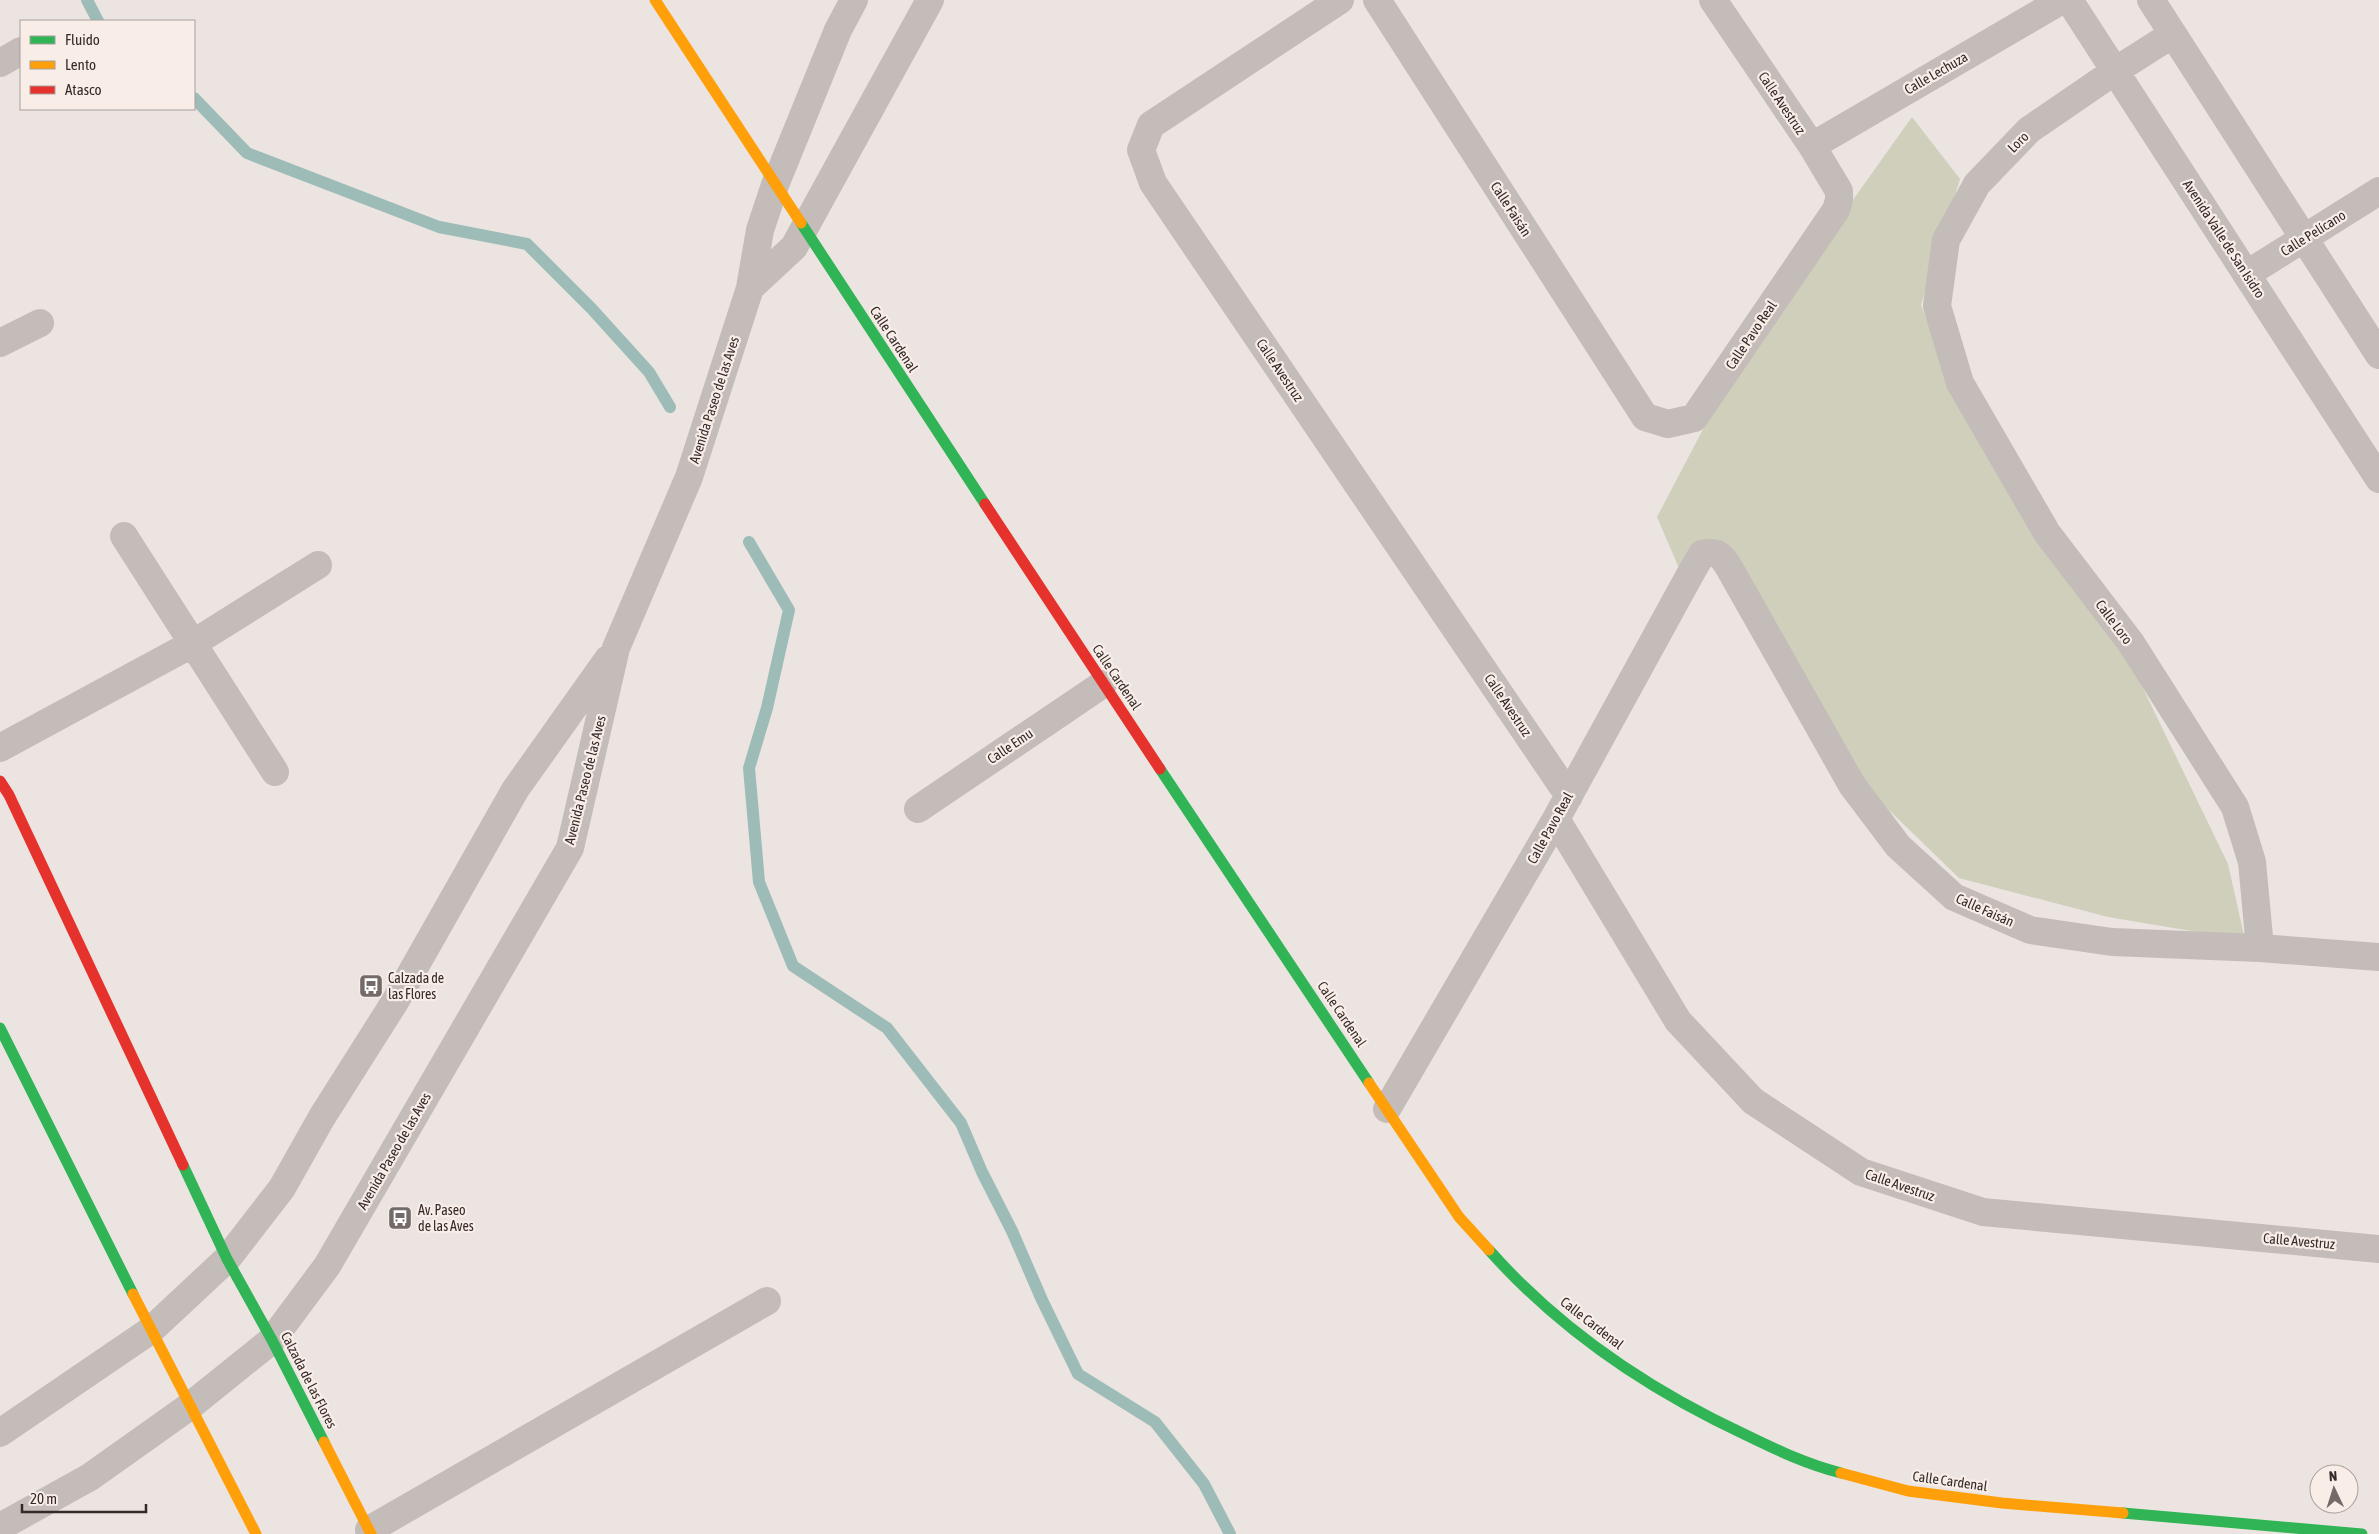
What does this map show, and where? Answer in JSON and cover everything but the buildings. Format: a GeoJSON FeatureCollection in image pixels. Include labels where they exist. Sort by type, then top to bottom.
{"type":"FeatureCollection","features":[{"type":"Feature","properties":{"kind":"street","name":"Calle Cardenal"},"geometry":{"type":"LineString","coordinates":[[654,0],[1103,684],[1459,1217],[1510,1274],[1588,1342],[1665,1393],[1724,1425],[1807,1464],[1908,1491],[1993,1502],[2362,1534]]}},
{"type":"Feature","properties":{"kind":"street","name":"Avenida Paseo de las Aves"},"geometry":{"type":"LineString","coordinates":[[0,1527],[90,1477],[190,1406],[272,1340],[328,1266],[570,848],[616,648],[689,477],[750,288],[760,230],[775,185],[838,30],[854,0]]}},
{"type":"Feature","properties":{"kind":"street","name":"Avenida Paseo de las Aves"},"geometry":{"type":"LineString","coordinates":[[750,288],[794,247],[930,0]]}},
{"type":"Feature","properties":{"kind":"street","name":"Calle Avestruz"},"geometry":{"type":"LineString","coordinates":[[1340,0],[1151,125],[1141,150],[1154,184],[1569,796]]}},
{"type":"Feature","properties":{"kind":"street","name":"Calle Faisán"},"geometry":{"type":"LineString","coordinates":[[1377,0],[1645,417]]}},
{"type":"Feature","properties":{"kind":"street","name":"Calle Avestruz"},"geometry":{"type":"LineString","coordinates":[[1713,0],[1812,146],[1839,191],[1836,210]]}},
{"type":"Feature","properties":{"kind":"street","name":"Calle Lechuza"},"geometry":{"type":"LineString","coordinates":[[1812,146],[2062,0]]}},
{"type":"Feature","properties":{"kind":"street","name":"Avenida Valle de San Isidro"},"geometry":{"type":"LineString","coordinates":[[2069,0],[2379,479]]}},
{"type":"Feature","properties":{"kind":"street"},"geometry":{"type":"LineString","coordinates":[[2151,0],[2379,355]]}},
{"type":"Feature","properties":{"kind":"street","name":"Loro"},"geometry":{"type":"LineString","coordinates":[[1937,306],[1946,240],[1978,184],[2029,130],[2173,34]]}},
{"type":"Feature","properties":{"kind":"street"},"geometry":{"type":"LineString","coordinates":[[0,63],[20,52]]}},
{"type":"Feature","properties":{"kind":"street","name":"Calle Pelícano"},"geometry":{"type":"LineString","coordinates":[[2247,274],[2379,191]]}},
{"type":"Feature","properties":{"kind":"street","name":"Calle Pavo Real"},"geometry":{"type":"LineString","coordinates":[[1645,417],[1668,424],[1694,418],[1836,210]]}},
{"type":"Feature","properties":{"kind":"street","name":"Calle Loro"},"geometry":{"type":"LineString","coordinates":[[1937,306],[1960,383],[2047,533],[2131,643],[2236,807],[2252,862],[2260,948]]}},
{"type":"Feature","properties":{"kind":"street"},"geometry":{"type":"LineString","coordinates":[[0,343],[40,323]]}},
{"type":"Feature","properties":{"kind":"street"},"geometry":{"type":"LineString","coordinates":[[124,536],[275,772]]}},
{"type":"Feature","properties":{"kind":"street","name":"Calle Pavo Real"},"geometry":{"type":"LineString","coordinates":[[1387,1109],[1556,819],[1702,554],[1713,551]]}},
{"type":"Feature","properties":{"kind":"street","name":"Calle Faisán"},"geometry":{"type":"LineString","coordinates":[[1713,551],[1721,555],[1731,571],[1852,785],[1898,846],[1954,897],[2030,930],[2112,942],[2260,948],[2379,957]]}},
{"type":"Feature","properties":{"kind":"street"},"geometry":{"type":"LineString","coordinates":[[0,748],[192,644],[318,565]]}},
{"type":"Feature","properties":{"kind":"street","name":"Avenida Paseo de las Aves"},"geometry":{"type":"LineString","coordinates":[[0,1433],[150,1330],[227,1259],[282,1188],[322,1117],[396,1000],[515,790],[616,648]]}},
{"type":"Feature","properties":{"kind":"street","name":"Calle Emu"},"geometry":{"type":"LineString","coordinates":[[918,809],[1103,684]]}},
{"type":"Feature","properties":{"kind":"street","name":"Calzada de las Flores"},"geometry":{"type":"LineString","coordinates":[[0,780],[17,812],[227,1259],[272,1340],[370,1532]]}},
{"type":"Feature","properties":{"kind":"street","name":"Calle Avestruz"},"geometry":{"type":"LineString","coordinates":[[1556,819],[1678,1022],[1753,1101],[1861,1172],[1983,1212],[2379,1249]]}},
{"type":"Feature","properties":{"kind":"street"},"geometry":{"type":"LineString","coordinates":[[0,1028],[150,1330],[256,1534]]}},
{"type":"Feature","properties":{"kind":"street"},"geometry":{"type":"LineString","coordinates":[[370,1532],[767,1301]]}},
{"type":"Feature","properties":{"kind":"green space"},"geometry":{"type":"Polygon","coordinates":[[[1912,117],[1960,179],[1921,305],[1953,387],[2123,647],[2228,864],[2245,940],[2108,917],[1959,878],[1858,780],[1714,545],[1685,582],[1657,517],[1741,357],[1912,117]]]}},
{"type":"Feature","properties":{"kind":"waterway"},"geometry":{"type":"LineString","coordinates":[[87,0],[97,20]]}},
{"type":"Feature","properties":{"kind":"waterway"},"geometry":{"type":"LineString","coordinates":[[195,99],[247,153],[439,227],[527,244],[591,308],[649,372],[670,407]]}},
{"type":"Feature","properties":{"kind":"waterway"},"geometry":{"type":"LineString","coordinates":[[749,542],[789,610],[767,708],[749,768],[759,882],[793,966],[887,1028],[961,1123],[982,1172],[1012,1231],[1042,1300],[1078,1374],[1155,1422],[1204,1484],[1230,1534]]}},
{"type":"Feature","properties":{"kind":"traffic: fast"},"geometry":{"type":"LineString","coordinates":[[801,223],[985,504]]}},
{"type":"Feature","properties":{"kind":"traffic: fast"},"geometry":{"type":"LineString","coordinates":[[1160,769],[1369,1083]]}},
{"type":"Feature","properties":{"kind":"traffic: fast"},"geometry":{"type":"LineString","coordinates":[[0,1028],[133,1294]]}},
{"type":"Feature","properties":{"kind":"traffic: fast"},"geometry":{"type":"LineString","coordinates":[[183,1165],[227,1259],[272,1340],[324,1442]]}},
{"type":"Feature","properties":{"kind":"traffic: fast"},"geometry":{"type":"LineString","coordinates":[[1489,1250],[1517,1279],[1576,1332],[1642,1378],[1711,1418],[1781,1452],[1841,1473]]}},
{"type":"Feature","properties":{"kind":"traffic: fast"},"geometry":{"type":"LineString","coordinates":[[2123,1513],[2362,1534]]}},
{"type":"Feature","properties":{"kind":"traffic: slow"},"geometry":{"type":"LineString","coordinates":[[655,0],[801,223]]}},
{"type":"Feature","properties":{"kind":"traffic: slow"},"geometry":{"type":"LineString","coordinates":[[1369,1083],[1459,1217],[1489,1250]]}},
{"type":"Feature","properties":{"kind":"traffic: slow"},"geometry":{"type":"LineString","coordinates":[[133,1294],[256,1534]]}},
{"type":"Feature","properties":{"kind":"traffic: slow"},"geometry":{"type":"LineString","coordinates":[[324,1442],[371,1534]]}},
{"type":"Feature","properties":{"kind":"traffic: slow"},"geometry":{"type":"LineString","coordinates":[[1841,1473],[1908,1491],[2002,1503],[2123,1513]]}},
{"type":"Feature","properties":{"kind":"traffic: jam"},"geometry":{"type":"LineString","coordinates":[[985,504],[1160,769]]}},
{"type":"Feature","properties":{"kind":"traffic: jam"},"geometry":{"type":"LineString","coordinates":[[0,781],[9,795],[183,1165]]}},
{"type":"Feature","properties":{"kind":"place","name":"Calzada de las Flores"},"geometry":{"type":"Point","coordinates":[371,986]}},
{"type":"Feature","properties":{"kind":"place","name":"Av. Paseo de las Aves"},"geometry":{"type":"Point","coordinates":[400,1218]}}]}
